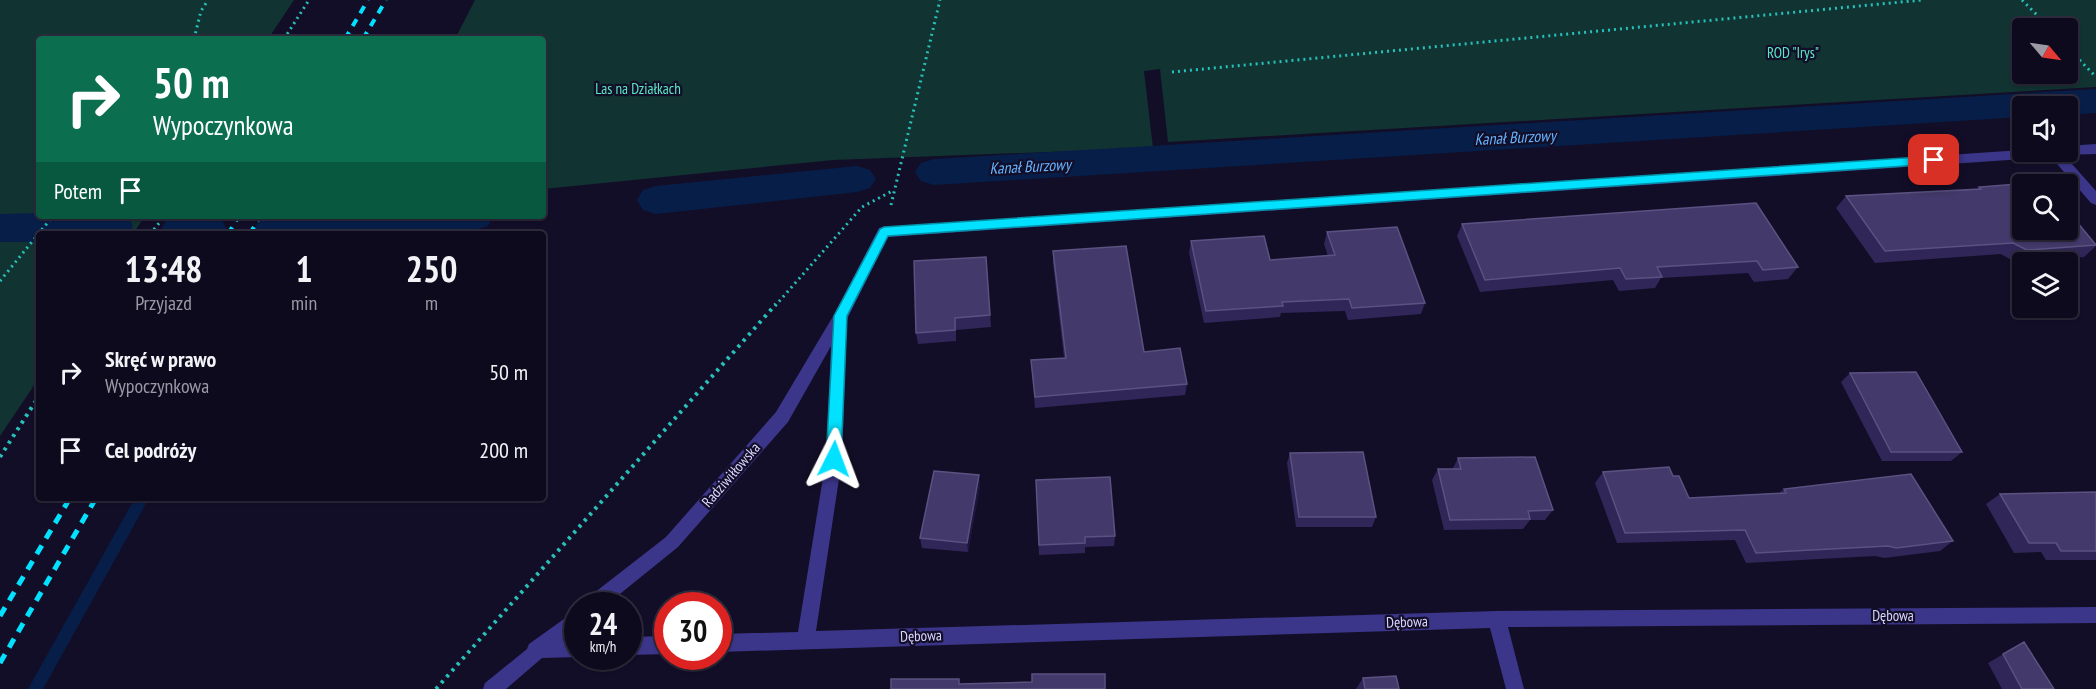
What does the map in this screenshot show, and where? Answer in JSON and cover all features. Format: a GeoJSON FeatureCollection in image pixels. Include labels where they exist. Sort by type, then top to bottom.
{"type":"FeatureCollection","features":[{"type":"Feature","properties":{"kind":"street"},"geometry":{"type":"LineString","coordinates":[[2078,150],[2096,149]]}},
{"type":"Feature","properties":{"kind":"street"},"geometry":{"type":"LineString","coordinates":[[884,232],[2012,155]]}},
{"type":"Feature","properties":{"kind":"street"},"geometry":{"type":"LineString","coordinates":[[2063,162],[2096,200]]}},
{"type":"Feature","properties":{"kind":"street","name":"Radziwiłłowska"},"geometry":{"type":"LineString","coordinates":[[609,592],[672,542],[782,417],[841,316],[884,232]]}},
{"type":"Feature","properties":{"kind":"street","name":"Radziwiłłowska"},"geometry":{"type":"LineString","coordinates":[[806,639],[834,459],[841,316]]}},
{"type":"Feature","properties":{"kind":"street","name":"Dębowa"},"geometry":{"type":"LineString","coordinates":[[732,642],[1497,619],[2096,615]]}},
{"type":"Feature","properties":{"kind":"street"},"geometry":{"type":"LineString","coordinates":[[1497,619],[1515,689]]}},
{"type":"Feature","properties":{"kind":"street"},"geometry":{"type":"LineString","coordinates":[[492,689],[535,650],[564,628]]}},
{"type":"Feature","properties":{"kind":"street"},"geometry":{"type":"LineString","coordinates":[[535,650],[564,649]]}},
{"type":"Feature","properties":{"kind":"path"},"geometry":{"type":"LineString","coordinates":[[196,36],[201,11],[208,0]]}},
{"type":"Feature","properties":{"kind":"path"},"geometry":{"type":"LineString","coordinates":[[286,36],[309,0]]}},
{"type":"Feature","properties":{"kind":"path"},"geometry":{"type":"LineString","coordinates":[[884,232],[940,0]]}},
{"type":"Feature","properties":{"kind":"path"},"geometry":{"type":"LineString","coordinates":[[1172,72],[1922,0]]}},
{"type":"Feature","properties":{"kind":"path"},"geometry":{"type":"LineString","coordinates":[[2022,0],[2040,18]]}},
{"type":"Feature","properties":{"kind":"path"},"geometry":{"type":"LineString","coordinates":[[2078,58],[2096,77]]}},
{"type":"Feature","properties":{"kind":"path"},"geometry":{"type":"LineString","coordinates":[[436,689],[862,207],[894,190]]}},
{"type":"Feature","properties":{"kind":"path"},"geometry":{"type":"LineString","coordinates":[[41,231],[51,219]]}},
{"type":"Feature","properties":{"kind":"path"},"geometry":{"type":"LineString","coordinates":[[152,231],[162,219]]}},
{"type":"Feature","properties":{"kind":"path"},"geometry":{"type":"LineString","coordinates":[[0,281],[36,237]]}},
{"type":"Feature","properties":{"kind":"path"},"geometry":{"type":"LineString","coordinates":[[0,457],[36,401]]}},
{"type":"Feature","properties":{"kind":"green space"},"geometry":{"type":"Polygon","coordinates":[[[0,0],[294,0],[270,36],[36,36],[36,219],[143,219],[135,231],[36,231],[36,382],[0,436],[0,0]]]}},
{"type":"Feature","properties":{"kind":"green space","name":"Las na Działkach"},"geometry":{"type":"Polygon","coordinates":[[[475,0],[2096,0],[2096,87],[1168,142],[1160,69],[1144,71],[1153,148],[833,160],[546,189],[546,36],[457,36],[475,0]]]}},
{"type":"Feature","properties":{"kind":"building"},"geometry":{"type":"Polygon","coordinates":[[[2012,184],[2012,240],[2078,240],[2078,223],[2096,245],[2027,250],[2013,243],[1885,251],[1846,196],[1981,189],[1979,187],[2012,184]]]}},
{"type":"Feature","properties":{"kind":"building"},"geometry":{"type":"Polygon","coordinates":[[[1756,203],[1798,267],[1763,270],[1757,261],[1657,267],[1662,277],[1626,279],[1620,268],[1485,280],[1462,224],[1756,203]]]}},
{"type":"Feature","properties":{"kind":"building"},"geometry":{"type":"Polygon","coordinates":[[[1397,227],[1425,303],[1352,308],[1349,299],[1282,302],[1283,306],[1206,311],[1191,241],[1264,236],[1270,260],[1335,255],[1327,232],[1397,227]]]}},
{"type":"Feature","properties":{"kind":"building"},"geometry":{"type":"Polygon","coordinates":[[[1126,246],[1144,352],[1180,348],[1187,384],[1035,397],[1031,360],[1066,358],[1053,251],[1126,246]]]}},
{"type":"Feature","properties":{"kind":"building"},"geometry":{"type":"Polygon","coordinates":[[[986,257],[990,315],[955,318],[955,330],[916,333],[914,261],[986,257]]]}},
{"type":"Feature","properties":{"kind":"building"},"geometry":{"type":"Polygon","coordinates":[[[1916,372],[1962,452],[1891,452],[1850,373],[1916,372]]]}},
{"type":"Feature","properties":{"kind":"building"},"geometry":{"type":"Polygon","coordinates":[[[1363,452],[1376,517],[1299,517],[1290,453],[1363,452]]]}},
{"type":"Feature","properties":{"kind":"building"},"geometry":{"type":"Polygon","coordinates":[[[1535,457],[1553,510],[1528,511],[1530,519],[1450,520],[1438,469],[1461,469],[1458,458],[1535,457]]]}},
{"type":"Feature","properties":{"kind":"building"},"geometry":{"type":"Polygon","coordinates":[[[1669,467],[1673,476],[1679,476],[1689,498],[1786,493],[1784,489],[1911,474],[1953,541],[1896,548],[1888,546],[1756,553],[1745,530],[1625,533],[1603,472],[1669,467]]]}},
{"type":"Feature","properties":{"kind":"building"},"geometry":{"type":"Polygon","coordinates":[[[934,471],[979,475],[967,543],[920,538],[934,471]]]}},
{"type":"Feature","properties":{"kind":"building"},"geometry":{"type":"Polygon","coordinates":[[[1110,477],[1115,536],[1085,537],[1085,543],[1039,545],[1036,480],[1110,477]]]}},
{"type":"Feature","properties":{"kind":"building"},"geometry":{"type":"Polygon","coordinates":[[[2096,492],[2096,551],[2061,551],[2056,543],[2029,543],[2000,494],[2096,492]]]}},
{"type":"Feature","properties":{"kind":"building"},"geometry":{"type":"Polygon","coordinates":[[[2024,642],[2054,689],[2022,689],[2003,654],[2024,642]]]}},
{"type":"Feature","properties":{"kind":"building"},"geometry":{"type":"Polygon","coordinates":[[[1032,674],[1105,674],[1105,689],[891,689],[891,679],[959,679],[959,684],[1032,682],[1032,674]]]}},
{"type":"Feature","properties":{"kind":"building"},"geometry":{"type":"Polygon","coordinates":[[[1396,676],[1399,689],[1365,689],[1363,678],[1396,676]]]}},
{"type":"Feature","properties":{"kind":"waterway","name":"Kanał Burzowy"},"geometry":{"type":"LineString","coordinates":[[934,172],[2096,101]]}},
{"type":"Feature","properties":{"kind":"waterway","name":"Kanał Burzowy"},"geometry":{"type":"LineString","coordinates":[[656,200],[857,179]]}},
{"type":"Feature","properties":{"kind":"waterway","name":"Kanał Burzowy"},"geometry":{"type":"LineString","coordinates":[[273,230],[431,219]]}},
{"type":"Feature","properties":{"kind":"waterway","name":"Kanał Burzowy"},"geometry":{"type":"LineString","coordinates":[[0,228],[114,226]]}},
{"type":"Feature","properties":{"kind":"waterway","name":"Kanał Burzowy"},"geometry":{"type":"LineString","coordinates":[[181,228],[207,228]]}},
{"type":"Feature","properties":{"kind":"waterway"},"geometry":{"type":"LineString","coordinates":[[35,689],[140,501]]}},
{"type":"Feature","properties":{"kind":"railway"},"geometry":{"type":"LineString","coordinates":[[347,36],[368,0]]}},
{"type":"Feature","properties":{"kind":"railway"},"geometry":{"type":"LineString","coordinates":[[365,36],[386,0]]}},
{"type":"Feature","properties":{"kind":"railway"},"geometry":{"type":"LineString","coordinates":[[230,231],[237,219]]}},
{"type":"Feature","properties":{"kind":"railway"},"geometry":{"type":"LineString","coordinates":[[252,231],[258,219]]}},
{"type":"Feature","properties":{"kind":"railway"},"geometry":{"type":"LineString","coordinates":[[0,616],[68,501]]}},
{"type":"Feature","properties":{"kind":"railway"},"geometry":{"type":"LineString","coordinates":[[0,663],[94,501]]}},
{"type":"Feature","properties":{"kind":"route"},"geometry":{"type":"LineString","coordinates":[[834,459],[841,316],[884,232],[1934,160]]}},
{"type":"Feature","properties":{"kind":"park label","name":"ROD \"Irys\""},"geometry":{"type":"Point","coordinates":[1793,53]}}]}
